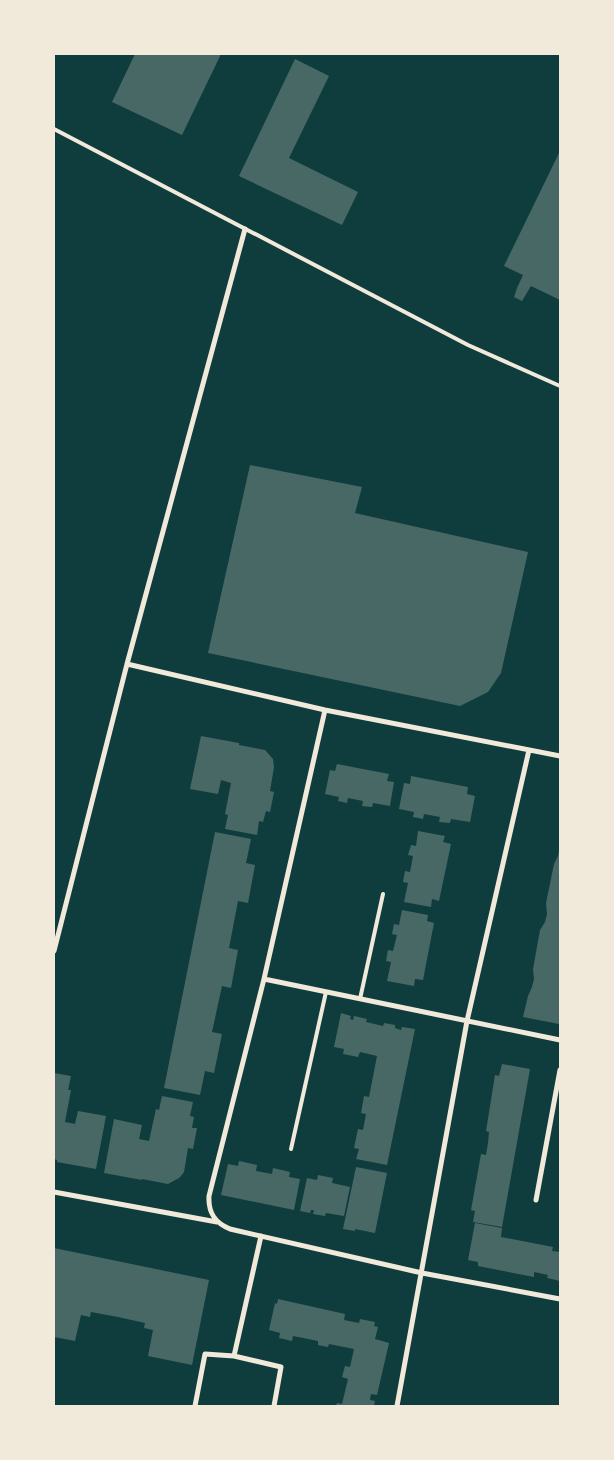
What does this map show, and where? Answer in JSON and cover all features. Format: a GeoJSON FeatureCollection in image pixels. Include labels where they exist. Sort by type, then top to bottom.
{"type":"FeatureCollection","features":[{"type":"Feature","properties":{"kind":"street"},"geometry":{"type":"LineString","coordinates":[[54,951],[127,664],[245,229]]}},
{"type":"Feature","properties":{"kind":"street"},"geometry":{"type":"LineString","coordinates":[[127,664],[325,710],[560,756]]}},
{"type":"Feature","properties":{"kind":"street"},"geometry":{"type":"LineString","coordinates":[[217,1222],[209,1210],[209,1196],[264,979],[325,710]]}},
{"type":"Feature","properties":{"kind":"street"},"geometry":{"type":"LineString","coordinates":[[397,1406],[467,1021],[529,750]]}},
{"type":"Feature","properties":{"kind":"street"},"geometry":{"type":"LineString","coordinates":[[264,979],[560,1040]]}},
{"type":"Feature","properties":{"kind":"street"},"geometry":{"type":"LineString","coordinates":[[536,1200],[560,1070]]}},
{"type":"Feature","properties":{"kind":"street"},"geometry":{"type":"LineString","coordinates":[[54,1192],[217,1222],[230,1229],[422,1273],[560,1299]]}},
{"type":"Feature","properties":{"kind":"street"},"geometry":{"type":"LineString","coordinates":[[234,1356],[260,1236]]}},
{"type":"Feature","properties":{"kind":"street"},"geometry":{"type":"LineString","coordinates":[[195,1406],[205,1354],[234,1356],[281,1367],[274,1406]]}},
{"type":"Feature","properties":{"kind":"lane"},"geometry":{"type":"LineString","coordinates":[[54,129],[468,345],[560,386]]}},
{"type":"Feature","properties":{"kind":"lane"},"geometry":{"type":"LineString","coordinates":[[360,999],[382,894]]}},
{"type":"Feature","properties":{"kind":"lane"},"geometry":{"type":"LineString","coordinates":[[291,1149],[326,992]]}},
{"type":"Feature","properties":{"kind":"building"},"geometry":{"type":"Polygon","coordinates":[[[135,54],[221,54],[182,135],[112,102],[135,54]]]}},
{"type":"Feature","properties":{"kind":"building"},"geometry":{"type":"Polygon","coordinates":[[[295,59],[329,76],[289,158],[358,192],[342,225],[239,176],[295,59]]]}},
{"type":"Feature","properties":{"kind":"building"},"geometry":{"type":"Polygon","coordinates":[[[560,151],[560,300],[531,286],[522,301],[514,297],[523,275],[504,266],[560,151]]]}},
{"type":"Feature","properties":{"kind":"building"},"geometry":{"type":"Polygon","coordinates":[[[250,465],[362,487],[355,513],[528,552],[501,673],[488,692],[460,706],[208,653],[250,465]]]}},
{"type":"Feature","properties":{"kind":"building"},"geometry":{"type":"Polygon","coordinates":[[[201,736],[265,750],[273,759],[274,767],[270,791],[274,792],[270,812],[266,811],[263,822],[259,821],[257,835],[225,829],[228,815],[225,814],[231,783],[221,780],[218,794],[190,789],[201,736]]]}},
{"type":"Feature","properties":{"kind":"building"},"geometry":{"type":"Polygon","coordinates":[[[337,764],[389,774],[387,781],[394,782],[390,806],[373,803],[372,807],[362,806],[363,801],[348,798],[347,803],[338,801],[339,797],[325,794],[330,770],[335,771],[337,764]]]}},
{"type":"Feature","properties":{"kind":"building"},"geometry":{"type":"Polygon","coordinates":[[[411,776],[468,787],[467,794],[475,796],[470,822],[451,819],[450,823],[439,822],[440,817],[424,814],[423,819],[413,817],[414,812],[399,809],[404,783],[410,784],[411,776]]]}},
{"type":"Feature","properties":{"kind":"building"},"geometry":{"type":"Polygon","coordinates":[[[418,831],[445,836],[443,842],[451,844],[439,901],[432,899],[431,907],[404,902],[408,883],[403,882],[405,871],[410,872],[413,856],[408,855],[411,845],[416,846],[418,831]]]}},
{"type":"Feature","properties":{"kind":"building"},"geometry":{"type":"Polygon","coordinates":[[[215,832],[251,839],[246,863],[255,865],[248,903],[238,901],[229,948],[238,950],[231,988],[222,986],[212,1032],[222,1034],[214,1073],[205,1071],[200,1095],[164,1088],[215,832]]]}},
{"type":"Feature","properties":{"kind":"building"},"geometry":{"type":"Polygon","coordinates":[[[559,851],[559,1024],[523,1017],[534,979],[533,969],[540,930],[547,914],[546,903],[554,864],[559,851]]]}},
{"type":"Feature","properties":{"kind":"building"},"geometry":{"type":"Polygon","coordinates":[[[402,910],[428,915],[427,921],[434,923],[423,980],[415,979],[414,986],[387,981],[391,962],[386,961],[388,950],[393,951],[397,935],[392,934],[394,924],[399,925],[402,910]]]}},
{"type":"Feature","properties":{"kind":"building"},"geometry":{"type":"Polygon","coordinates":[[[341,1013],[351,1016],[350,1019],[353,1020],[354,1016],[367,1019],[366,1022],[383,1026],[384,1023],[395,1025],[395,1028],[401,1030],[402,1027],[415,1029],[387,1165],[356,1159],[359,1149],[354,1148],[358,1129],[363,1130],[366,1114],[361,1113],[364,1096],[369,1097],[377,1056],[360,1052],[358,1057],[343,1054],[344,1049],[334,1047],[341,1013]]]}},
{"type":"Feature","properties":{"kind":"building"},"geometry":{"type":"Polygon","coordinates":[[[502,1064],[530,1069],[502,1227],[473,1222],[475,1211],[471,1210],[481,1154],[486,1155],[489,1132],[486,1131],[495,1075],[499,1076],[502,1064]]]}},
{"type":"Feature","properties":{"kind":"building"},"geometry":{"type":"Polygon","coordinates":[[[54,1073],[71,1076],[68,1090],[71,1090],[65,1122],[75,1124],[78,1111],[106,1116],[96,1169],[57,1162],[54,1159],[54,1073]]]}},
{"type":"Feature","properties":{"kind":"building"},"geometry":{"type":"Polygon","coordinates":[[[162,1096],[193,1102],[190,1116],[194,1117],[192,1128],[197,1128],[193,1149],[188,1148],[184,1172],[181,1176],[168,1184],[104,1173],[114,1119],[142,1125],[139,1139],[149,1141],[156,1109],[159,1110],[162,1096]]]}},
{"type":"Feature","properties":{"kind":"building"},"geometry":{"type":"Polygon","coordinates":[[[239,1161],[257,1165],[256,1171],[272,1174],[273,1168],[290,1172],[289,1177],[300,1179],[294,1210],[221,1195],[228,1164],[238,1166],[239,1161]]]}},
{"type":"Feature","properties":{"kind":"building"},"geometry":{"type":"Polygon","coordinates":[[[356,1167],[387,1173],[375,1233],[343,1229],[356,1167]]]}},
{"type":"Feature","properties":{"kind":"building"},"geometry":{"type":"Polygon","coordinates":[[[318,1175],[333,1178],[332,1183],[350,1187],[344,1216],[326,1213],[325,1216],[313,1214],[314,1210],[311,1210],[310,1213],[300,1211],[307,1178],[317,1180],[318,1175]]]}},
{"type":"Feature","properties":{"kind":"building"},"geometry":{"type":"Polygon","coordinates":[[[475,1223],[502,1228],[501,1237],[553,1247],[552,1251],[560,1252],[560,1281],[547,1278],[548,1275],[534,1272],[534,1277],[478,1266],[478,1262],[468,1260],[475,1223]]]}},
{"type":"Feature","properties":{"kind":"building"},"geometry":{"type":"Polygon","coordinates":[[[54,1248],[209,1280],[192,1365],[148,1356],[153,1330],[144,1328],[145,1323],[118,1317],[91,1312],[90,1317],[81,1315],[75,1341],[54,1337],[54,1248]]]}},
{"type":"Feature","properties":{"kind":"building"},"geometry":{"type":"Polygon","coordinates":[[[278,1299],[345,1314],[344,1320],[359,1323],[360,1319],[375,1322],[374,1326],[378,1327],[375,1339],[389,1343],[377,1395],[371,1394],[370,1400],[375,1401],[374,1406],[336,1406],[337,1403],[342,1404],[348,1379],[342,1377],[345,1366],[350,1367],[354,1349],[329,1344],[328,1347],[318,1345],[318,1341],[293,1336],[292,1341],[279,1338],[280,1333],[269,1330],[275,1303],[277,1304],[278,1299]]]}}]}
